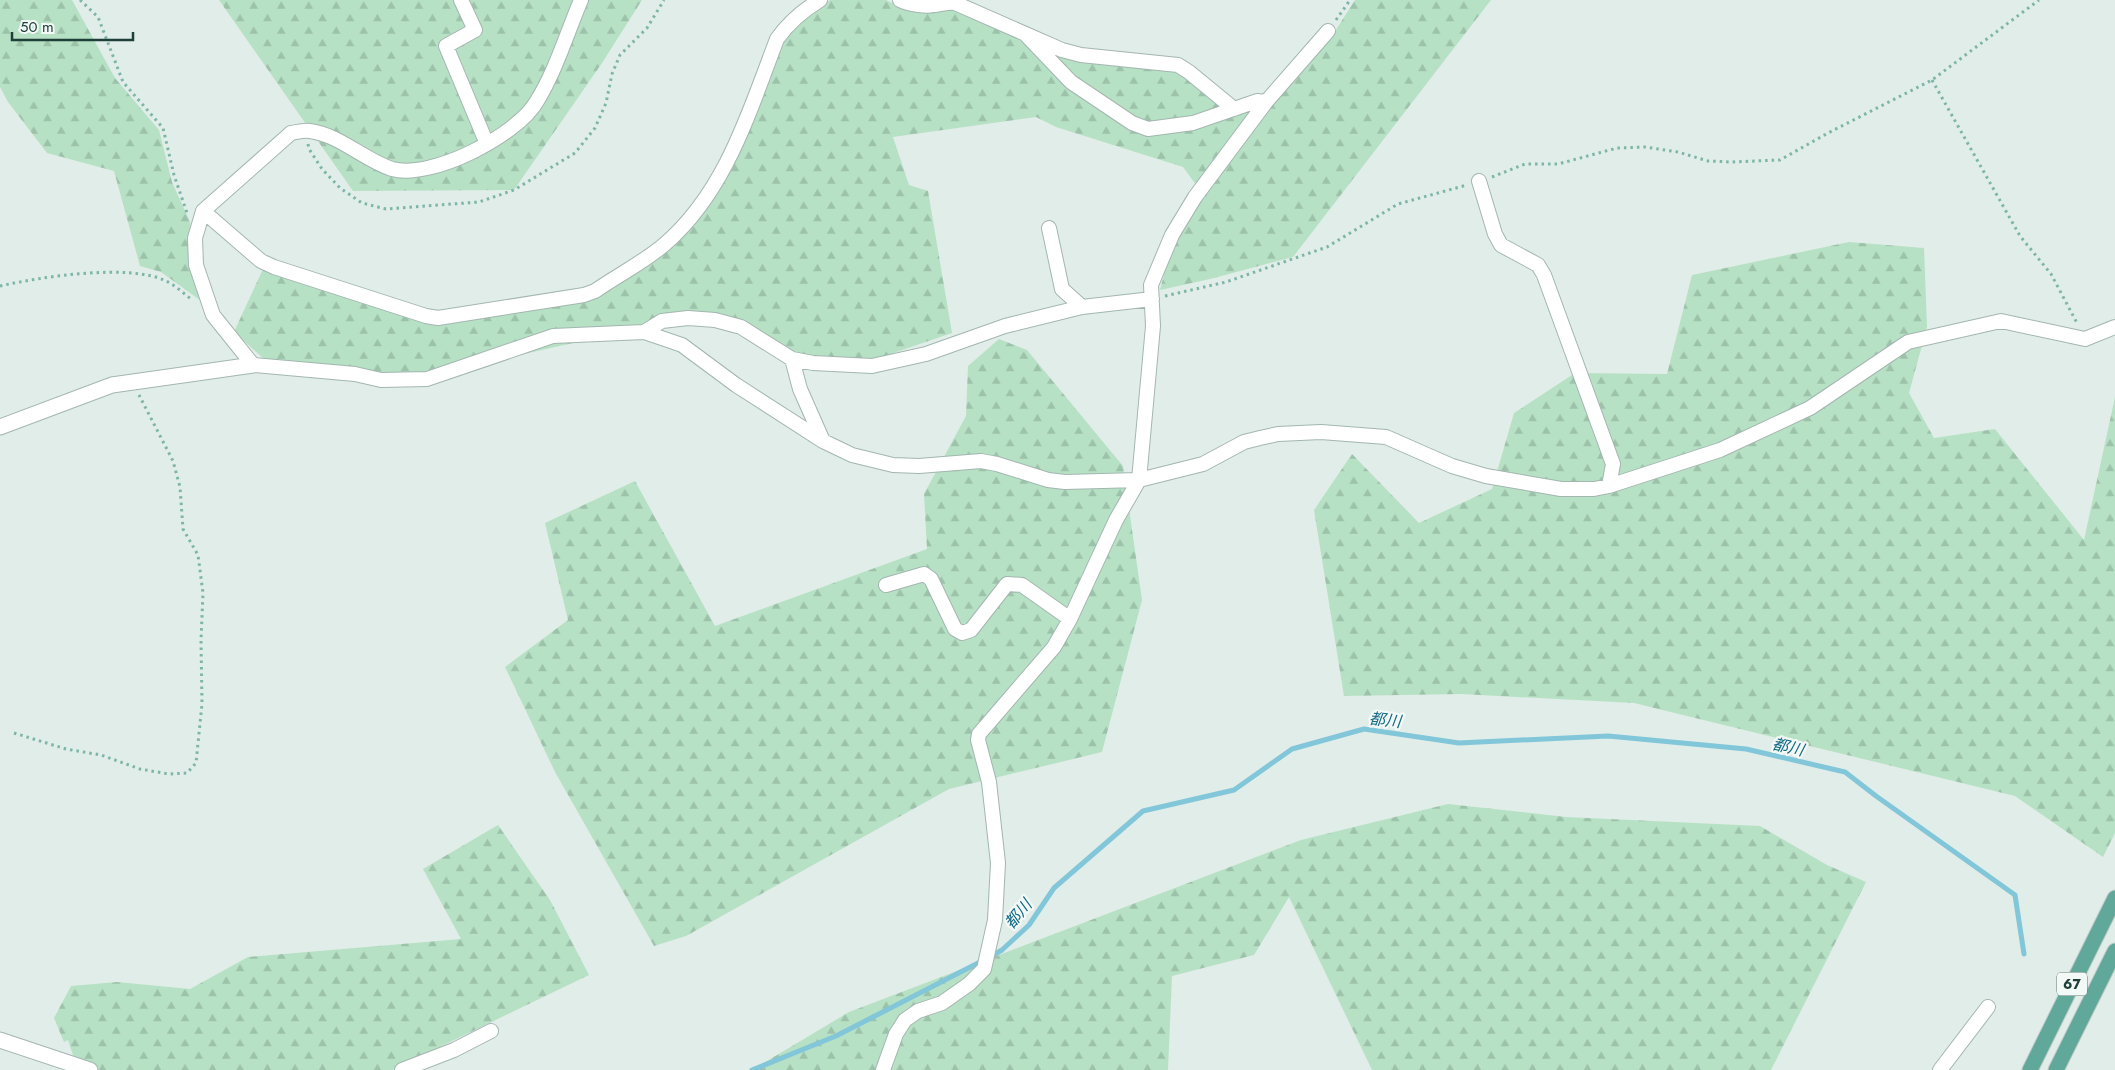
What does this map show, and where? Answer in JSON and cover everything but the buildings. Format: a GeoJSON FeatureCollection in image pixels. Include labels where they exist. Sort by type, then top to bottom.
{"type":"FeatureCollection","features":[{"type":"Feature","properties":{"kind":"main road","name":"67"},"geometry":{"type":"LineString","coordinates":[[2030,1070],[2115,898]]}},
{"type":"Feature","properties":{"kind":"main road","name":"67"},"geometry":{"type":"LineString","coordinates":[[2056,1070],[2115,951]]}},
{"type":"Feature","properties":{"kind":"street"},"geometry":{"type":"LineString","coordinates":[[461,0],[475,30],[446,46],[487,144]]}},
{"type":"Feature","properties":{"kind":"street"},"geometry":{"type":"LineString","coordinates":[[253,365],[213,315],[196,265],[195,238],[203,211],[291,133],[309,131],[326,135],[378,163],[394,169],[416,171],[446,163],[487,144],[517,122],[537,102],[581,0]]}},
{"type":"Feature","properties":{"kind":"street"},"geometry":{"type":"LineString","coordinates":[[203,211],[261,261],[274,267],[426,316],[438,318],[584,295],[595,291],[664,245],[697,210],[715,184],[732,152],[777,39],[802,10],[820,0]]}},
{"type":"Feature","properties":{"kind":"street"},"geometry":{"type":"LineString","coordinates":[[900,0],[935,6],[945,2],[955,3],[1062,50],[1081,55],[1178,66],[1189,72],[1234,109]]}},
{"type":"Feature","properties":{"kind":"street"},"geometry":{"type":"LineString","coordinates":[[1022,31],[1071,82],[1132,122],[1148,129],[1193,123],[1257,101],[1266,102]]}},
{"type":"Feature","properties":{"kind":"street"},"geometry":{"type":"LineString","coordinates":[[883,1070],[896,1034],[905,1020],[918,1011],[942,1003],[969,984],[984,969],[996,920],[998,863],[989,782],[978,740],[979,734],[1054,647],[1070,619],[1116,520],[1139,480],[1153,326],[1152,284],[1158,264],[1172,235],[1196,197],[1266,102],[1328,32]]}},
{"type":"Feature","properties":{"kind":"street"},"geometry":{"type":"LineString","coordinates":[[1479,181],[1495,234],[1501,244],[1538,265],[1544,275],[1613,464],[1609,486]]}},
{"type":"Feature","properties":{"kind":"street"},"geometry":{"type":"LineString","coordinates":[[1049,228],[1062,289],[1082,307]]}},
{"type":"Feature","properties":{"kind":"street"},"geometry":{"type":"LineString","coordinates":[[644,332],[662,321],[688,318],[716,320],[741,328],[792,359],[844,366],[872,366],[926,354],[1006,326],[1082,307],[1152,299]]}},
{"type":"Feature","properties":{"kind":"street"},"geometry":{"type":"LineString","coordinates":[[0,426],[104,388],[133,382],[253,365],[355,374],[380,380],[427,379],[552,336],[644,332],[682,345],[743,390],[823,441],[852,455],[894,464],[919,466],[981,461],[1048,480],[1065,482],[1139,480],[1203,464],[1244,442],[1278,434],[1321,432],[1386,437],[1452,466],[1486,476],[1561,489],[1594,489],[1609,486],[1720,450],[1810,408],[1908,342],[2001,321],[2085,339],[2115,327]]}},
{"type":"Feature","properties":{"kind":"street"},"geometry":{"type":"LineString","coordinates":[[792,359],[800,389],[823,441]]}},
{"type":"Feature","properties":{"kind":"street"},"geometry":{"type":"LineString","coordinates":[[886,585],[924,574],[931,579],[955,629],[962,633],[971,630],[1007,584],[1022,584],[1070,619]]}},
{"type":"Feature","properties":{"kind":"street"},"geometry":{"type":"LineString","coordinates":[[1940,1070],[1988,1007]]}},
{"type":"Feature","properties":{"kind":"street"},"geometry":{"type":"LineString","coordinates":[[402,1070],[454,1050],[491,1031]]}},
{"type":"Feature","properties":{"kind":"street"},"geometry":{"type":"LineString","coordinates":[[0,1040],[90,1070]]}},
{"type":"Feature","properties":{"kind":"path"},"geometry":{"type":"LineString","coordinates":[[80,0],[98,17],[123,82],[163,128],[174,175],[195,238]]}},
{"type":"Feature","properties":{"kind":"path"},"geometry":{"type":"LineString","coordinates":[[1328,32],[1350,0]]}},
{"type":"Feature","properties":{"kind":"path"},"geometry":{"type":"LineString","coordinates":[[1152,299],[1226,282],[1328,247],[1398,204],[1479,181],[1525,164],[1558,164],[1617,148],[1645,147],[1723,162],[1754,163],[1780,160],[1828,133],[1932,80],[2040,0]]}},
{"type":"Feature","properties":{"kind":"path"},"geometry":{"type":"LineString","coordinates":[[1932,80],[2020,236],[2051,274],[2085,339]]}},
{"type":"Feature","properties":{"kind":"path"},"geometry":{"type":"LineString","coordinates":[[0,286],[17,282],[103,272],[142,274],[167,281],[213,315]]}},
{"type":"Feature","properties":{"kind":"path"},"geometry":{"type":"LineString","coordinates":[[14,733],[66,749],[101,755],[140,770],[169,774],[187,773],[196,764],[202,704],[201,640],[203,593],[198,555],[183,529],[180,487],[173,461],[133,382]]}},
{"type":"Feature","properties":{"kind":"green space"},"geometry":{"type":"Polygon","coordinates":[[[0,0],[72,0],[115,78],[159,130],[172,182],[190,222],[190,246],[204,303],[161,272],[140,266],[114,171],[47,153],[8,102],[0,87],[0,0]]]}},
{"type":"Feature","properties":{"kind":"green space"},"geometry":{"type":"Polygon","coordinates":[[[219,0],[642,0],[602,63],[514,190],[353,191],[219,0]]]}},
{"type":"Feature","properties":{"kind":"green space"},"geometry":{"type":"Polygon","coordinates":[[[830,0],[886,0],[922,9],[952,7],[1078,61],[1181,73],[1226,108],[1252,109],[1197,186],[1183,167],[1056,127],[1036,117],[893,137],[909,185],[928,191],[952,333],[870,361],[807,356],[789,351],[723,316],[695,311],[675,313],[609,335],[420,377],[264,359],[234,332],[263,269],[433,323],[587,298],[690,224],[785,37],[803,18],[830,0]]]}},
{"type":"Feature","properties":{"kind":"green space"},"geometry":{"type":"Polygon","coordinates":[[[1355,0],[1491,0],[1293,257],[1160,290],[1170,251],[1182,226],[1250,130],[1332,36],[1355,0]]]}},
{"type":"Feature","properties":{"kind":"green space"},"geometry":{"type":"Polygon","coordinates":[[[1849,242],[1924,248],[1927,327],[1909,393],[1934,438],[1995,429],[2084,540],[2115,397],[2115,833],[2103,857],[2015,796],[1634,703],[1461,694],[1344,696],[1314,510],[1352,454],[1419,523],[1492,489],[1514,413],[1575,373],[1667,374],[1692,275],[1849,242]]]}},
{"type":"Feature","properties":{"kind":"green space"},"geometry":{"type":"Polygon","coordinates":[[[999,339],[1027,350],[1123,466],[1142,600],[1102,752],[949,789],[686,936],[654,946],[555,772],[505,667],[568,620],[545,523],[635,481],[715,626],[927,549],[924,494],[966,416],[968,366],[999,339]]]}},
{"type":"Feature","properties":{"kind":"green space"},"geometry":{"type":"Polygon","coordinates":[[[1448,804],[1566,817],[1760,826],[1827,865],[1866,882],[1771,1070],[1372,1070],[1289,897],[1254,955],[1172,976],[1168,1070],[752,1070],[849,1012],[1301,840],[1448,804]]]}},
{"type":"Feature","properties":{"kind":"green space"},"geometry":{"type":"Polygon","coordinates":[[[498,825],[550,900],[589,975],[392,1070],[99,1070],[76,1064],[68,1040],[64,1042],[54,1018],[71,986],[117,982],[190,989],[248,957],[461,939],[423,869],[498,825]]]}},
{"type":"Feature","properties":{"kind":"waterway","name":"都川"},"geometry":{"type":"LineString","coordinates":[[990,957],[1002,950],[1029,925],[1054,888],[1143,811],[1234,790],[1292,749],[1364,729],[1459,743],[1608,736],[1746,749],[1845,772],[2015,895],[2024,954]]}},
{"type":"Feature","properties":{"kind":"waterway","name":"都川"},"geometry":{"type":"LineString","coordinates":[[752,1070],[836,1036],[982,961]]}}]}
